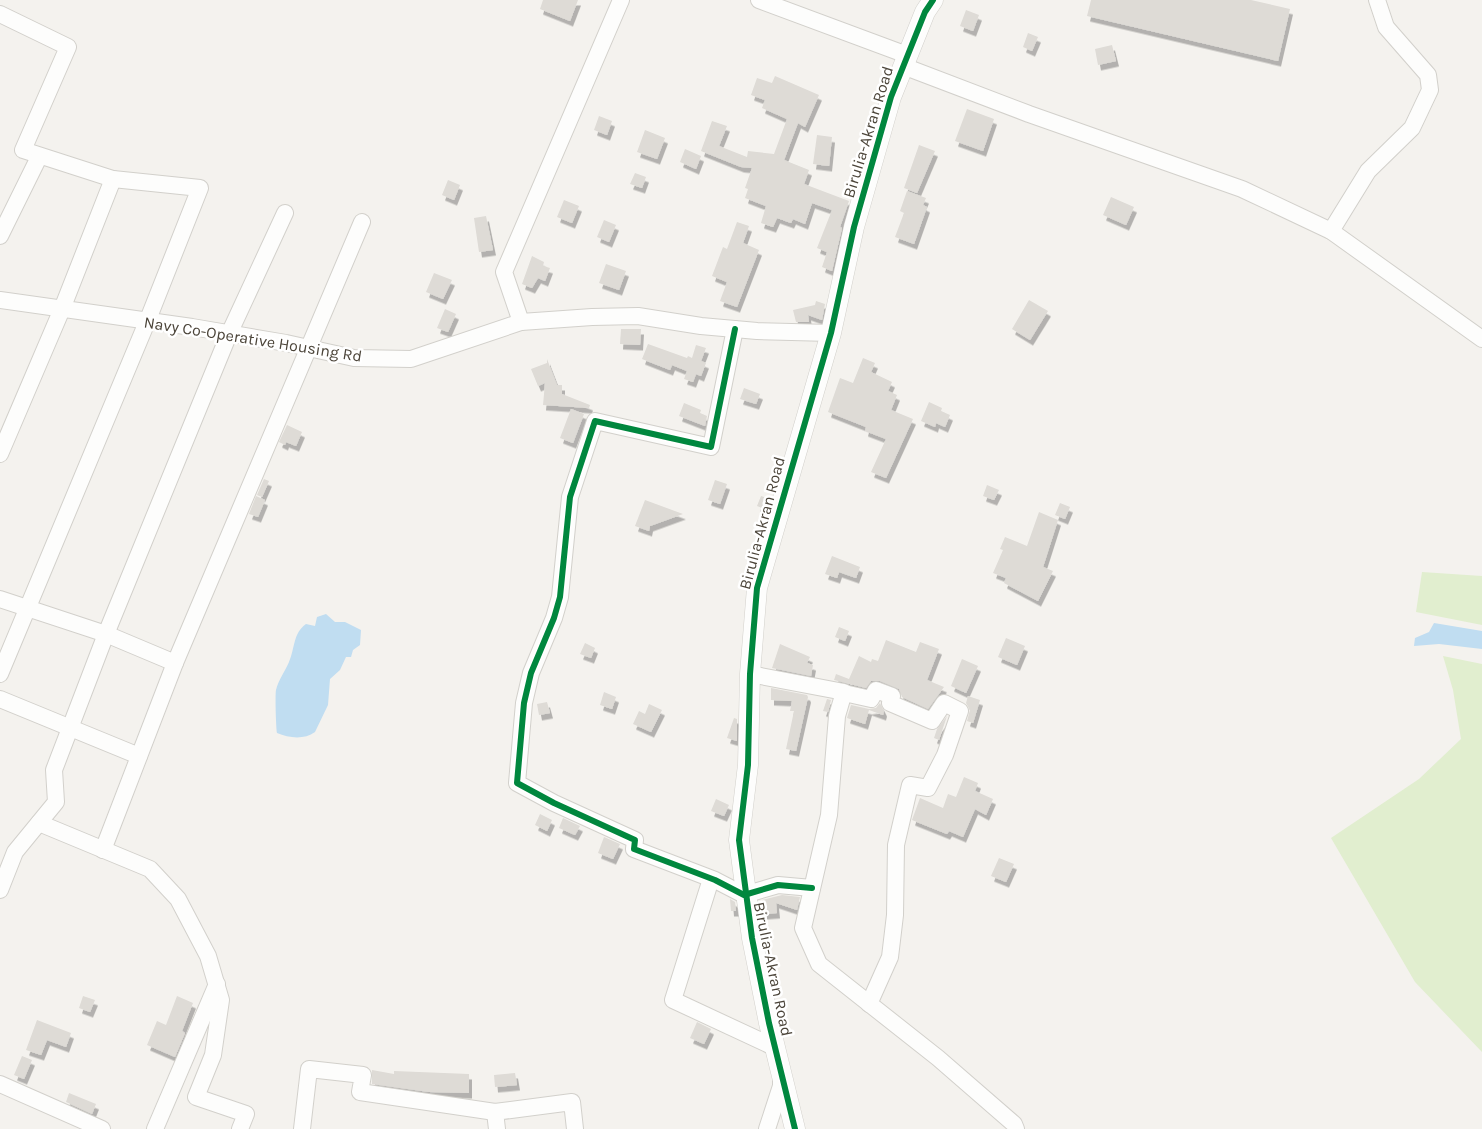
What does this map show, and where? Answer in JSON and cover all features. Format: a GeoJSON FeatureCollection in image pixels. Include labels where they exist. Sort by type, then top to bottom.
{"type":"FeatureCollection","features":[{"type":"Feature","properties":{"kind":"street"},"geometry":{"type":"LineString","coordinates":[[520,322],[504,272],[621,0]]}},
{"type":"Feature","properties":{"kind":"street"},"geometry":{"type":"LineString","coordinates":[[759,0],[1029,114],[1242,189],[1331,231],[1482,339]]}},
{"type":"Feature","properties":{"kind":"street","name":"Birulia-Akran Road"},"geometry":{"type":"LineString","coordinates":[[795,1129],[744,894],[738,840],[748,765],[750,674],[757,588],[831,333],[854,228],[891,97],[925,12],[933,0]]}},
{"type":"Feature","properties":{"kind":"street"},"geometry":{"type":"LineString","coordinates":[[1331,231],[1368,171],[1412,128],[1430,90],[1428,75],[1386,27],[1377,0]]}},
{"type":"Feature","properties":{"kind":"street"},"geometry":{"type":"LineString","coordinates":[[0,674],[148,322],[200,188],[113,179],[23,150],[68,47],[2,20]]}},
{"type":"Feature","properties":{"kind":"street"},"geometry":{"type":"LineString","coordinates":[[0,236],[40,157]]}},
{"type":"Feature","properties":{"kind":"street"},"geometry":{"type":"LineString","coordinates":[[0,454],[62,309],[113,179]]}},
{"type":"Feature","properties":{"kind":"street"},"geometry":{"type":"LineString","coordinates":[[0,890],[15,852],[56,802],[54,770],[106,634],[229,334],[285,212]]}},
{"type":"Feature","properties":{"kind":"street"},"geometry":{"type":"LineString","coordinates":[[103,850],[176,662],[362,222]]}},
{"type":"Feature","properties":{"kind":"street","name":"Navy Co-Operative Housing Rd"},"geometry":{"type":"LineString","coordinates":[[0,300],[229,334],[354,358],[411,359],[520,322],[592,317],[638,316],[735,329],[831,333]]}},
{"type":"Feature","properties":{"kind":"street"},"geometry":{"type":"LineString","coordinates":[[735,329],[711,447],[596,421],[570,497],[560,597],[554,618],[531,674],[524,703],[517,783],[554,803],[635,840],[634,849],[712,879],[744,894],[778,884],[812,888]]}},
{"type":"Feature","properties":{"kind":"street"},"geometry":{"type":"LineString","coordinates":[[0,599],[106,634],[176,662]]}},
{"type":"Feature","properties":{"kind":"street"},"geometry":{"type":"LineString","coordinates":[[750,674],[872,699],[876,690],[892,696],[890,703],[932,721],[944,703],[960,711],[946,755],[928,788],[910,785],[896,845],[895,915],[890,956],[869,1004]]}},
{"type":"Feature","properties":{"kind":"street"},"geometry":{"type":"LineString","coordinates":[[844,693],[837,716],[829,815],[803,928],[819,964],[938,1058],[1014,1124],[1016,1129]]}},
{"type":"Feature","properties":{"kind":"street"},"geometry":{"type":"LineString","coordinates":[[0,699],[139,756]]}},
{"type":"Feature","properties":{"kind":"street"},"geometry":{"type":"LineString","coordinates":[[38,823],[150,869],[178,899],[208,956],[221,1000],[213,1054],[196,1097],[246,1114],[240,1129]]}},
{"type":"Feature","properties":{"kind":"street"},"geometry":{"type":"LineString","coordinates":[[712,879],[673,1000],[776,1048]]}},
{"type":"Feature","properties":{"kind":"street"},"geometry":{"type":"LineString","coordinates":[[155,1129],[217,984]]}},
{"type":"Feature","properties":{"kind":"street"},"geometry":{"type":"LineString","coordinates":[[302,1129],[309,1069],[362,1075],[360,1092],[495,1112],[572,1102],[574,1129]]}},
{"type":"Feature","properties":{"kind":"street"},"geometry":{"type":"LineString","coordinates":[[767,1129],[780,1086],[781,1069]]}},
{"type":"Feature","properties":{"kind":"street"},"geometry":{"type":"LineString","coordinates":[[0,1084],[102,1129]]}},
{"type":"Feature","properties":{"kind":"street"},"geometry":{"type":"LineString","coordinates":[[495,1112],[497,1129]]}},
{"type":"Feature","properties":{"kind":"green space"},"geometry":{"type":"Polygon","coordinates":[[[1422,572],[1482,576],[1482,625],[1416,612],[1422,572]]]}},
{"type":"Feature","properties":{"kind":"green space"},"geometry":{"type":"Polygon","coordinates":[[[1443,656],[1482,664],[1482,1052],[1415,982],[1331,838],[1419,779],[1461,739],[1453,690],[1443,656]]]}},
{"type":"Feature","properties":{"kind":"water"},"geometry":{"type":"Polygon","coordinates":[[[326,614],[335,622],[345,622],[361,630],[360,645],[353,650],[351,657],[346,657],[340,670],[330,679],[328,705],[315,732],[311,735],[296,737],[277,733],[276,690],[289,662],[296,636],[306,624],[315,626],[317,617],[326,614]]]}},
{"type":"Feature","properties":{"kind":"water"},"geometry":{"type":"Polygon","coordinates":[[[1434,623],[1482,631],[1482,649],[1439,644],[1414,646],[1415,638],[1429,632],[1434,623]]]}},
{"type":"Feature","properties":{"kind":"building"},"geometry":{"type":"Polygon","coordinates":[[[543,0],[578,0],[570,21],[540,9],[543,0]]]}},
{"type":"Feature","properties":{"kind":"building"},"geometry":{"type":"Polygon","coordinates":[[[1091,0],[1251,0],[1290,9],[1278,61],[1087,16],[1091,0]]]}},
{"type":"Feature","properties":{"kind":"building"},"geometry":{"type":"Polygon","coordinates":[[[966,10],[979,15],[973,31],[960,26],[966,10]]]}},
{"type":"Feature","properties":{"kind":"building"},"geometry":{"type":"Polygon","coordinates":[[[1028,33],[1038,37],[1032,51],[1023,47],[1028,33]]]}},
{"type":"Feature","properties":{"kind":"building"},"geometry":{"type":"Polygon","coordinates":[[[1112,45],[1116,61],[1098,65],[1095,49],[1112,45]]]}},
{"type":"Feature","properties":{"kind":"building"},"geometry":{"type":"Polygon","coordinates":[[[775,76],[819,95],[805,127],[798,123],[784,160],[809,170],[804,184],[849,201],[840,227],[842,228],[832,271],[822,267],[827,252],[817,248],[832,210],[812,203],[805,224],[793,219],[791,223],[777,218],[773,227],[761,223],[766,206],[745,198],[748,189],[745,188],[752,168],[741,167],[701,151],[712,121],[727,126],[719,146],[747,157],[748,151],[774,154],[787,119],[762,108],[765,100],[751,95],[757,78],[772,83],[775,76]]]}},
{"type":"Feature","properties":{"kind":"building"},"geometry":{"type":"Polygon","coordinates":[[[967,109],[994,119],[983,151],[955,141],[967,109]]]}},
{"type":"Feature","properties":{"kind":"building"},"geometry":{"type":"Polygon","coordinates":[[[599,116],[612,121],[607,135],[594,130],[599,116]]]}},
{"type":"Feature","properties":{"kind":"building"},"geometry":{"type":"Polygon","coordinates":[[[645,130],[665,138],[657,159],[637,152],[645,130]]]}},
{"type":"Feature","properties":{"kind":"building"},"geometry":{"type":"Polygon","coordinates":[[[817,135],[832,137],[829,166],[813,164],[817,135]]]}},
{"type":"Feature","properties":{"kind":"building"},"geometry":{"type":"Polygon","coordinates":[[[919,145],[935,151],[917,193],[904,188],[919,145]]]}},
{"type":"Feature","properties":{"kind":"building"},"geometry":{"type":"Polygon","coordinates":[[[685,149],[701,156],[696,169],[680,162],[685,149]]]}},
{"type":"Feature","properties":{"kind":"building"},"geometry":{"type":"Polygon","coordinates":[[[635,173],[646,177],[642,188],[630,184],[635,173]]]}},
{"type":"Feature","properties":{"kind":"building"},"geometry":{"type":"Polygon","coordinates":[[[448,180],[460,185],[454,200],[442,195],[448,180]]]}},
{"type":"Feature","properties":{"kind":"building"},"geometry":{"type":"Polygon","coordinates":[[[907,191],[926,198],[923,205],[927,207],[914,244],[895,237],[904,213],[900,211],[907,191]]]}},
{"type":"Feature","properties":{"kind":"building"},"geometry":{"type":"Polygon","coordinates":[[[1111,197],[1134,207],[1126,225],[1103,215],[1111,197]]]}},
{"type":"Feature","properties":{"kind":"building"},"geometry":{"type":"Polygon","coordinates":[[[564,200],[579,206],[572,223],[557,217],[564,200]]]}},
{"type":"Feature","properties":{"kind":"building"},"geometry":{"type":"Polygon","coordinates":[[[486,216],[493,250],[479,252],[474,218],[486,216]]]}},
{"type":"Feature","properties":{"kind":"building"},"geometry":{"type":"Polygon","coordinates":[[[604,220],[616,225],[609,242],[597,237],[604,220]]]}},
{"type":"Feature","properties":{"kind":"building"},"geometry":{"type":"Polygon","coordinates":[[[737,222],[749,226],[743,243],[759,250],[737,307],[720,301],[727,282],[712,276],[723,247],[727,249],[737,222]]]}},
{"type":"Feature","properties":{"kind":"building"},"geometry":{"type":"Polygon","coordinates":[[[532,256],[544,262],[543,266],[550,268],[545,281],[538,278],[532,288],[522,284],[532,256]]]}},
{"type":"Feature","properties":{"kind":"building"},"geometry":{"type":"Polygon","coordinates":[[[606,264],[626,271],[619,290],[599,283],[606,264]]]}},
{"type":"Feature","properties":{"kind":"building"},"geometry":{"type":"Polygon","coordinates":[[[434,273],[452,280],[443,299],[426,292],[434,273]]]}},
{"type":"Feature","properties":{"kind":"building"},"geometry":{"type":"Polygon","coordinates":[[[1029,300],[1048,311],[1030,340],[1012,329],[1029,300]]]}},
{"type":"Feature","properties":{"kind":"building"},"geometry":{"type":"Polygon","coordinates":[[[816,301],[825,304],[822,320],[808,315],[809,322],[796,322],[793,310],[815,305],[816,301]]]}},
{"type":"Feature","properties":{"kind":"building"},"geometry":{"type":"Polygon","coordinates":[[[445,309],[456,314],[448,332],[437,328],[445,309]]]}},
{"type":"Feature","properties":{"kind":"building"},"geometry":{"type":"Polygon","coordinates":[[[621,329],[641,329],[640,345],[620,344],[621,329]]]}},
{"type":"Feature","properties":{"kind":"building"},"geometry":{"type":"Polygon","coordinates":[[[648,344],[687,358],[688,356],[692,358],[696,345],[706,348],[701,361],[706,363],[701,376],[696,374],[693,382],[684,379],[687,371],[672,365],[670,370],[642,359],[648,344]]]}},
{"type":"Feature","properties":{"kind":"building"},"geometry":{"type":"Polygon","coordinates":[[[863,358],[875,363],[871,372],[892,382],[888,391],[897,395],[891,410],[913,419],[886,478],[871,472],[886,439],[865,431],[866,427],[828,412],[840,378],[853,383],[863,358]]]}},
{"type":"Feature","properties":{"kind":"building"},"geometry":{"type":"Polygon","coordinates":[[[547,359],[557,385],[562,385],[562,394],[590,405],[589,408],[543,405],[545,383],[538,386],[531,369],[547,363],[547,359]]]}},
{"type":"Feature","properties":{"kind":"building"},"geometry":{"type":"Polygon","coordinates":[[[744,388],[760,394],[756,404],[740,399],[744,388]]]}},
{"type":"Feature","properties":{"kind":"building"},"geometry":{"type":"Polygon","coordinates":[[[929,402],[942,408],[941,411],[950,415],[945,427],[936,423],[935,427],[921,421],[929,402]]]}},
{"type":"Feature","properties":{"kind":"building"},"geometry":{"type":"Polygon","coordinates":[[[684,403],[701,410],[700,413],[707,416],[705,426],[679,416],[684,403]]]}},
{"type":"Feature","properties":{"kind":"building"},"geometry":{"type":"Polygon","coordinates":[[[571,409],[584,414],[573,443],[560,438],[571,409]]]}},
{"type":"Feature","properties":{"kind":"building"},"geometry":{"type":"Polygon","coordinates":[[[287,425],[302,432],[296,446],[286,442],[285,445],[279,442],[287,425]]]}},
{"type":"Feature","properties":{"kind":"building"},"geometry":{"type":"Polygon","coordinates":[[[264,479],[269,481],[262,497],[257,495],[264,479]]]}},
{"type":"Feature","properties":{"kind":"building"},"geometry":{"type":"Polygon","coordinates":[[[715,480],[727,484],[720,504],[708,500],[715,480]]]}},
{"type":"Feature","properties":{"kind":"building"},"geometry":{"type":"Polygon","coordinates":[[[987,485],[999,490],[994,500],[983,496],[987,485]]]}},
{"type":"Feature","properties":{"kind":"building"},"geometry":{"type":"Polygon","coordinates":[[[256,496],[265,500],[258,517],[249,514],[256,496]]]}},
{"type":"Feature","properties":{"kind":"building"},"geometry":{"type":"Polygon","coordinates":[[[761,496],[770,499],[767,510],[757,506],[761,496]]]}},
{"type":"Feature","properties":{"kind":"building"},"geometry":{"type":"Polygon","coordinates":[[[645,500],[683,514],[650,526],[649,531],[635,526],[645,500]]]}},
{"type":"Feature","properties":{"kind":"building"},"geometry":{"type":"Polygon","coordinates":[[[1060,503],[1070,507],[1065,519],[1055,515],[1060,503]]]}},
{"type":"Feature","properties":{"kind":"building"},"geometry":{"type":"Polygon","coordinates":[[[1039,512],[1058,520],[1043,567],[1053,571],[1038,601],[1004,583],[1006,578],[993,573],[1003,550],[1000,549],[1005,537],[1027,546],[1039,512]]]}},
{"type":"Feature","properties":{"kind":"building"},"geometry":{"type":"Polygon","coordinates":[[[832,556],[860,567],[856,578],[839,572],[837,578],[825,574],[832,556]]]}},
{"type":"Feature","properties":{"kind":"building"},"geometry":{"type":"Polygon","coordinates":[[[839,627],[849,631],[845,641],[835,637],[839,627]]]}},
{"type":"Feature","properties":{"kind":"building"},"geometry":{"type":"Polygon","coordinates":[[[1006,638],[1025,646],[1017,665],[998,657],[1006,638]]]}},
{"type":"Feature","properties":{"kind":"building"},"geometry":{"type":"Polygon","coordinates":[[[886,640],[916,652],[920,642],[939,649],[927,680],[944,687],[928,709],[902,697],[899,689],[880,681],[871,681],[866,688],[834,680],[836,674],[849,679],[859,656],[871,662],[872,659],[878,661],[886,640]]]}},
{"type":"Feature","properties":{"kind":"building"},"geometry":{"type":"Polygon","coordinates":[[[585,643],[595,648],[591,658],[580,654],[585,643]]]}},
{"type":"Feature","properties":{"kind":"building"},"geometry":{"type":"Polygon","coordinates":[[[780,644],[810,657],[807,663],[813,665],[811,676],[772,668],[780,644]]]}},
{"type":"Feature","properties":{"kind":"building"},"geometry":{"type":"Polygon","coordinates":[[[962,659],[978,666],[966,693],[951,686],[962,659]]]}},
{"type":"Feature","properties":{"kind":"building"},"geometry":{"type":"Polygon","coordinates":[[[771,688],[807,695],[808,697],[796,751],[786,749],[794,711],[790,711],[792,701],[771,700],[771,688]]]}},
{"type":"Feature","properties":{"kind":"building"},"geometry":{"type":"Polygon","coordinates":[[[604,692],[616,697],[612,709],[600,705],[604,692]]]}},
{"type":"Feature","properties":{"kind":"building"},"geometry":{"type":"Polygon","coordinates":[[[968,696],[980,700],[973,723],[967,721],[970,710],[966,703],[968,696]]]}},
{"type":"Feature","properties":{"kind":"building"},"geometry":{"type":"Polygon","coordinates":[[[827,699],[831,700],[828,712],[823,711],[827,699]]]}},
{"type":"Feature","properties":{"kind":"building"},"geometry":{"type":"Polygon","coordinates":[[[547,702],[550,713],[539,715],[537,704],[547,702]]]}},
{"type":"Feature","properties":{"kind":"building"},"geometry":{"type":"Polygon","coordinates":[[[880,703],[884,711],[883,715],[869,710],[865,724],[847,718],[851,705],[869,709],[876,708],[880,703]]]}},
{"type":"Feature","properties":{"kind":"building"},"geometry":{"type":"Polygon","coordinates":[[[649,704],[662,710],[651,732],[633,724],[639,711],[645,714],[649,704]]]}},
{"type":"Feature","properties":{"kind":"building"},"geometry":{"type":"Polygon","coordinates":[[[947,716],[939,740],[934,738],[937,729],[947,716]]]}},
{"type":"Feature","properties":{"kind":"building"},"geometry":{"type":"Polygon","coordinates":[[[734,718],[737,719],[737,741],[727,738],[734,718]]]}},
{"type":"Feature","properties":{"kind":"building"},"geometry":{"type":"Polygon","coordinates":[[[964,777],[978,783],[975,791],[993,799],[986,815],[975,809],[963,837],[949,831],[947,834],[912,820],[920,798],[943,808],[948,794],[956,797],[964,777]]]}},
{"type":"Feature","properties":{"kind":"building"},"geometry":{"type":"Polygon","coordinates":[[[716,799],[729,805],[724,816],[711,811],[716,799]]]}},
{"type":"Feature","properties":{"kind":"building"},"geometry":{"type":"Polygon","coordinates":[[[540,814],[552,820],[547,831],[535,825],[540,814]]]}},
{"type":"Feature","properties":{"kind":"building"},"geometry":{"type":"Polygon","coordinates":[[[563,818],[580,826],[575,835],[559,828],[563,818]]]}},
{"type":"Feature","properties":{"kind":"building"},"geometry":{"type":"Polygon","coordinates":[[[604,837],[620,844],[613,859],[598,853],[604,837]]]}},
{"type":"Feature","properties":{"kind":"building"},"geometry":{"type":"Polygon","coordinates":[[[999,858],[1014,864],[1006,882],[991,876],[999,858]]]}},
{"type":"Feature","properties":{"kind":"building"},"geometry":{"type":"Polygon","coordinates":[[[782,895],[800,897],[797,910],[776,903],[777,913],[764,914],[762,900],[782,895]]]}},
{"type":"Feature","properties":{"kind":"building"},"geometry":{"type":"Polygon","coordinates":[[[730,899],[735,902],[736,911],[731,911],[730,899]]]}},
{"type":"Feature","properties":{"kind":"building"},"geometry":{"type":"Polygon","coordinates":[[[83,996],[95,1000],[90,1012],[79,1008],[83,996]]]}},
{"type":"Feature","properties":{"kind":"building"},"geometry":{"type":"Polygon","coordinates":[[[177,996],[193,1003],[182,1031],[185,1033],[175,1057],[147,1045],[157,1021],[166,1025],[177,996]]]}},
{"type":"Feature","properties":{"kind":"building"},"geometry":{"type":"Polygon","coordinates":[[[37,1020],[71,1033],[66,1047],[47,1040],[41,1055],[26,1050],[37,1020]]]}},
{"type":"Feature","properties":{"kind":"building"},"geometry":{"type":"Polygon","coordinates":[[[697,1022],[711,1029],[704,1044],[690,1038],[697,1022]]]}},
{"type":"Feature","properties":{"kind":"building"},"geometry":{"type":"Polygon","coordinates":[[[22,1056],[32,1060],[24,1079],[14,1075],[22,1056]]]}},
{"type":"Feature","properties":{"kind":"building"},"geometry":{"type":"Polygon","coordinates":[[[372,1070],[394,1074],[394,1071],[469,1074],[469,1093],[429,1092],[372,1084],[372,1070]]]}},
{"type":"Feature","properties":{"kind":"building"},"geometry":{"type":"Polygon","coordinates":[[[515,1073],[517,1085],[495,1087],[494,1075],[515,1073]]]}},
{"type":"Feature","properties":{"kind":"building"},"geometry":{"type":"Polygon","coordinates":[[[69,1093],[96,1104],[92,1114],[66,1102],[69,1093]]]}},
{"type":"Feature","properties":{"kind":"cycle path"},"geometry":{"type":"LineString","coordinates":[[795,1129],[769,1023],[752,938],[739,840],[748,765],[750,674],[757,588],[831,333],[854,227],[891,97],[925,12],[933,0]]}},
{"type":"Feature","properties":{"kind":"cycle path"},"geometry":{"type":"LineString","coordinates":[[735,329],[711,447],[595,421],[570,497],[560,597],[554,618],[531,673],[524,703],[517,783],[554,803],[635,840],[634,849],[715,880],[744,895],[778,885],[812,888]]}}]}
